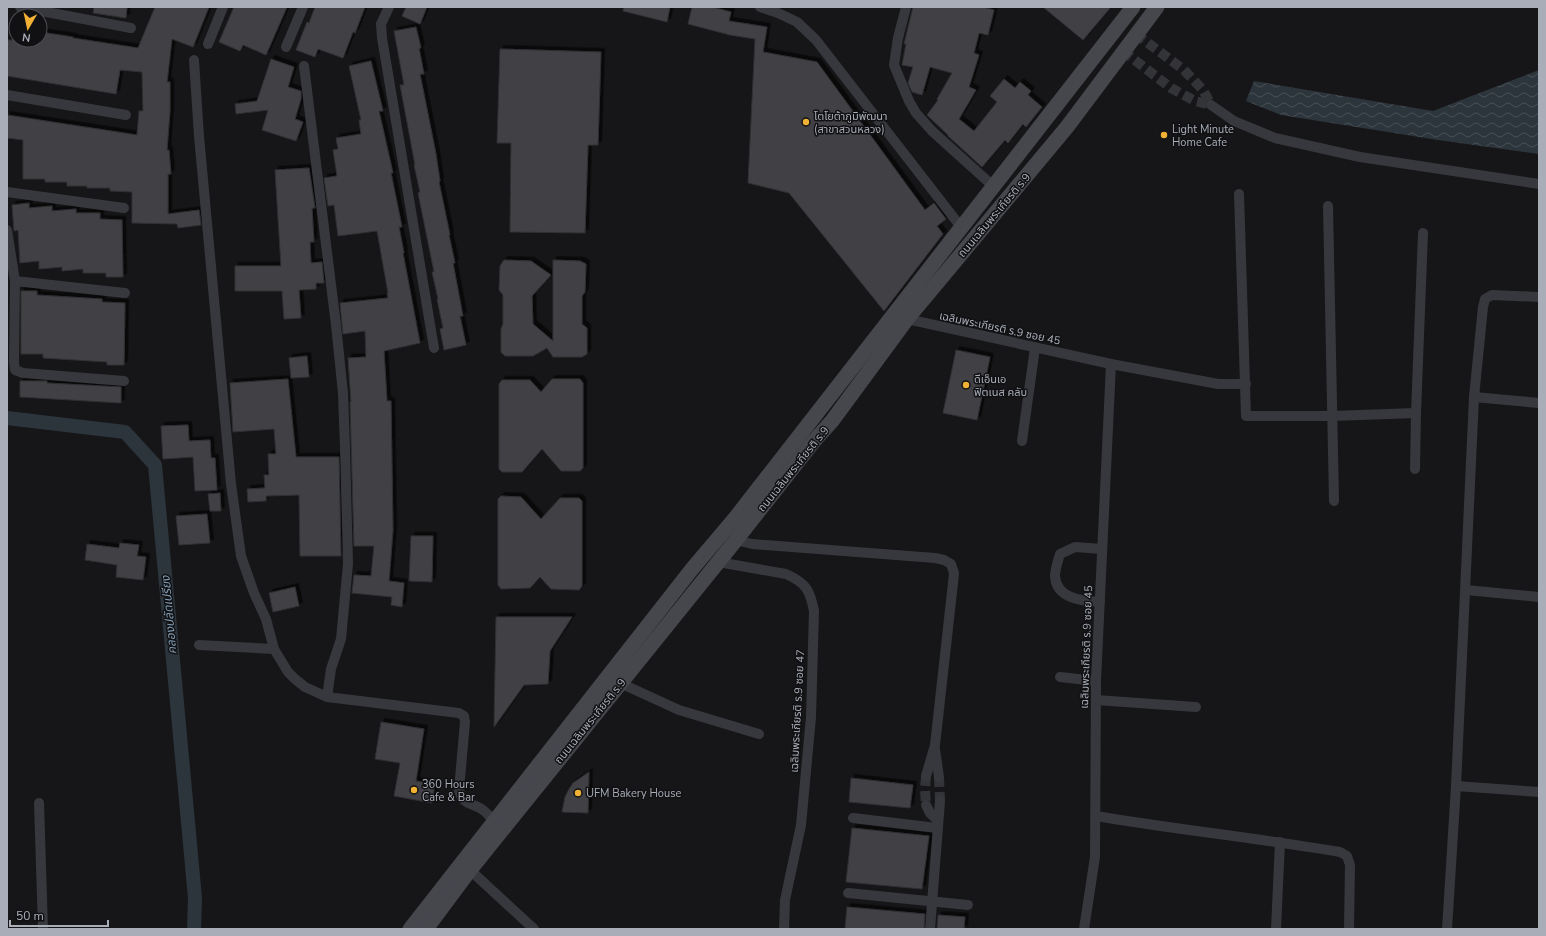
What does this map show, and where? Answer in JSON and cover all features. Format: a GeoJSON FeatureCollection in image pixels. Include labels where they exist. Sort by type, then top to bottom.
{"type":"FeatureCollection","features":[{"type":"Feature","properties":{"kind":"main road","name":"ถนนเฉลิมพระเกียรติ ร.9"},"geometry":{"type":"LineString","coordinates":[[410,929],[692,569],[736,517],[1133,7]]}},
{"type":"Feature","properties":{"kind":"main road","name":"ถนนเฉลิมพระเกียรติ ร.9"},"geometry":{"type":"LineString","coordinates":[[426,929],[470,870],[814,441],[832,421],[907,319],[1068,127],[1157,7]]}},
{"type":"Feature","properties":{"kind":"street"},"geometry":{"type":"LineString","coordinates":[[20,7],[131,28]]}},
{"type":"Feature","properties":{"kind":"street"},"geometry":{"type":"LineString","coordinates":[[208,44],[223,7]]}},
{"type":"Feature","properties":{"kind":"street"},"geometry":{"type":"LineString","coordinates":[[286,47],[303,7]]}},
{"type":"Feature","properties":{"kind":"street"},"geometry":{"type":"LineString","coordinates":[[389,7],[381,24],[382,38],[434,348]]}},
{"type":"Feature","properties":{"kind":"street"},"geometry":{"type":"LineString","coordinates":[[760,7],[778,13],[797,22],[816,40],[961,228]]}},
{"type":"Feature","properties":{"kind":"street"},"geometry":{"type":"LineString","coordinates":[[906,7],[898,38],[894,65],[909,101],[916,113],[932,131],[993,186]]}},
{"type":"Feature","properties":{"kind":"street"},"geometry":{"type":"LineString","coordinates":[[194,60],[199,136],[232,484],[241,556],[254,593],[266,619],[274,650],[288,672],[295,679],[305,687],[327,697],[459,713],[464,716],[465,722],[459,790],[461,797],[466,802],[483,809],[494,822]]}},
{"type":"Feature","properties":{"kind":"street"},"geometry":{"type":"LineString","coordinates":[[304,66],[336,325],[342,393],[345,456],[348,564],[345,607],[341,640],[331,669],[327,697]]}},
{"type":"Feature","properties":{"kind":"street"},"geometry":{"type":"LineString","coordinates":[[7,95],[126,115]]}},
{"type":"Feature","properties":{"kind":"street"},"geometry":{"type":"LineString","coordinates":[[1211,105],[1234,121],[1276,138],[1360,157],[1539,184]]}},
{"type":"Feature","properties":{"kind":"street"},"geometry":{"type":"LineString","coordinates":[[7,192],[124,208]]}},
{"type":"Feature","properties":{"kind":"street"},"geometry":{"type":"LineString","coordinates":[[1239,194],[1246,416],[1332,416],[1416,413]]}},
{"type":"Feature","properties":{"kind":"street"},"geometry":{"type":"LineString","coordinates":[[1328,206],[1334,501]]}},
{"type":"Feature","properties":{"kind":"street"},"geometry":{"type":"LineString","coordinates":[[7,230],[15,281],[14,362],[16,370],[23,373],[124,381]]}},
{"type":"Feature","properties":{"kind":"street"},"geometry":{"type":"LineString","coordinates":[[1415,469],[1423,233]]}},
{"type":"Feature","properties":{"kind":"street"},"geometry":{"type":"LineString","coordinates":[[15,281],[125,293]]}},
{"type":"Feature","properties":{"kind":"street"},"geometry":{"type":"LineString","coordinates":[[1447,929],[1466,590],[1474,397],[1483,308],[1485,299],[1492,295],[1539,297]]}},
{"type":"Feature","properties":{"kind":"street","name":"เฉลิมพระเกียรติ ร.9 ซอย 45"},"geometry":{"type":"LineString","coordinates":[[907,319],[1035,348],[1198,381],[1218,384],[1246,384]]}},
{"type":"Feature","properties":{"kind":"street"},"geometry":{"type":"LineString","coordinates":[[1022,441],[1035,348]]}},
{"type":"Feature","properties":{"kind":"street","name":"เฉลิมพระเกียรติ ร.9 ซอย 45"},"geometry":{"type":"LineString","coordinates":[[1084,929],[1095,857],[1096,682],[1111,364]]}},
{"type":"Feature","properties":{"kind":"street"},"geometry":{"type":"LineString","coordinates":[[1474,397],[1539,402]]}},
{"type":"Feature","properties":{"kind":"street"},"geometry":{"type":"LineString","coordinates":[[736,540],[752,544],[935,558],[944,560],[951,564],[954,573],[935,745],[926,776]]}},
{"type":"Feature","properties":{"kind":"street"},"geometry":{"type":"LineString","coordinates":[[1100,602],[1079,600],[1064,593],[1059,587],[1055,576],[1060,554],[1075,547],[1102,549]]}},
{"type":"Feature","properties":{"kind":"street","name":"เฉลิมพระเกียรติ ร.9 ซอย 47"},"geometry":{"type":"LineString","coordinates":[[718,562],[786,574],[796,579],[805,586],[811,595],[814,611],[811,717],[801,825],[785,900],[784,929]]}},
{"type":"Feature","properties":{"kind":"street"},"geometry":{"type":"LineString","coordinates":[[1466,590],[1539,597]]}},
{"type":"Feature","properties":{"kind":"street"},"geometry":{"type":"LineString","coordinates":[[199,645],[274,650]]}},
{"type":"Feature","properties":{"kind":"street"},"geometry":{"type":"LineString","coordinates":[[1060,677],[1096,682]]}},
{"type":"Feature","properties":{"kind":"street"},"geometry":{"type":"LineString","coordinates":[[620,684],[679,710],[759,734]]}},
{"type":"Feature","properties":{"kind":"street"},"geometry":{"type":"LineString","coordinates":[[1096,700],[1196,707]]}},
{"type":"Feature","properties":{"kind":"street"},"geometry":{"type":"LineString","coordinates":[[935,745],[939,777]]}},
{"type":"Feature","properties":{"kind":"street"},"geometry":{"type":"LineString","coordinates":[[1456,786],[1539,792]]}},
{"type":"Feature","properties":{"kind":"street"},"geometry":{"type":"LineString","coordinates":[[930,929],[940,801]]}},
{"type":"Feature","properties":{"kind":"street"},"geometry":{"type":"LineString","coordinates":[[39,803],[43,929]]}},
{"type":"Feature","properties":{"kind":"street"},"geometry":{"type":"LineString","coordinates":[[926,805],[938,824]]}},
{"type":"Feature","properties":{"kind":"street"},"geometry":{"type":"LineString","coordinates":[[1096,816],[1154,826],[1280,842],[1340,852],[1346,856],[1350,865],[1349,929]]}},
{"type":"Feature","properties":{"kind":"street"},"geometry":{"type":"LineString","coordinates":[[852,818],[938,824]]}},
{"type":"Feature","properties":{"kind":"street"},"geometry":{"type":"LineString","coordinates":[[1276,929],[1280,842]]}},
{"type":"Feature","properties":{"kind":"street"},"geometry":{"type":"LineString","coordinates":[[470,870],[534,929]]}},
{"type":"Feature","properties":{"kind":"street"},"geometry":{"type":"LineString","coordinates":[[848,893],[968,905]]}},
{"type":"Feature","properties":{"kind":"water"},"geometry":{"type":"Polygon","coordinates":[[[1539,70],[1539,154],[1438,140],[1281,115],[1246,101],[1254,81],[1433,111],[1539,70]]]}},
{"type":"Feature","properties":{"kind":"building"},"geometry":{"type":"Polygon","coordinates":[[[94,7],[127,7],[126,18],[93,13],[94,7]]]}},
{"type":"Feature","properties":{"kind":"building"},"geometry":{"type":"Polygon","coordinates":[[[155,7],[209,7],[193,47],[172,39],[167,82],[170,82],[170,111],[167,150],[169,150],[171,174],[168,174],[168,214],[199,210],[201,225],[178,228],[177,224],[132,223],[132,192],[110,191],[110,188],[67,186],[67,182],[45,182],[45,179],[23,179],[23,140],[7,138],[7,115],[137,135],[139,111],[143,111],[142,72],[120,70],[116,94],[7,76],[7,40],[8,48],[48,48],[48,33],[138,48],[155,7]]]}},
{"type":"Feature","properties":{"kind":"building"},"geometry":{"type":"Polygon","coordinates":[[[234,7],[287,7],[266,55],[243,45],[240,51],[219,42],[234,7]]]}},
{"type":"Feature","properties":{"kind":"building"},"geometry":{"type":"Polygon","coordinates":[[[315,7],[365,7],[343,58],[318,49],[315,57],[296,50],[307,22],[309,23],[315,7]]]}},
{"type":"Feature","properties":{"kind":"building"},"geometry":{"type":"Polygon","coordinates":[[[406,7],[427,7],[420,24],[402,16],[406,7]]]}},
{"type":"Feature","properties":{"kind":"building"},"geometry":{"type":"Polygon","coordinates":[[[624,7],[670,7],[667,22],[623,11],[624,7]]]}},
{"type":"Feature","properties":{"kind":"building","name":"โตโยต้าภูมิพัฒนา (สาขาสวนหลวง)"},"geometry":{"type":"Polygon","coordinates":[[[692,7],[712,7],[731,12],[729,21],[767,27],[763,52],[817,62],[925,210],[934,203],[946,219],[937,226],[943,234],[884,311],[789,193],[748,183],[755,39],[730,35],[688,24],[692,7]]]}},
{"type":"Feature","properties":{"kind":"building"},"geometry":{"type":"Polygon","coordinates":[[[913,7],[986,7],[994,10],[988,35],[979,33],[974,53],[979,55],[969,87],[976,90],[959,119],[974,131],[997,102],[990,96],[1004,79],[1015,88],[1020,82],[1031,91],[1028,95],[1042,107],[1026,127],[1023,124],[1008,143],[1005,140],[982,167],[927,115],[938,100],[937,99],[952,73],[930,67],[922,95],[912,92],[908,83],[913,67],[902,65],[906,44],[904,44],[913,7]]]}},
{"type":"Feature","properties":{"kind":"building"},"geometry":{"type":"Polygon","coordinates":[[[1043,7],[1111,7],[1083,40],[1043,7]]]}},
{"type":"Feature","properties":{"kind":"building"},"geometry":{"type":"Polygon","coordinates":[[[416,27],[421,48],[419,48],[424,74],[420,74],[455,263],[453,263],[463,316],[460,316],[466,345],[444,350],[440,329],[443,328],[432,272],[434,272],[418,193],[420,192],[400,85],[404,85],[394,31],[416,27]]]}},
{"type":"Feature","properties":{"kind":"building"},"geometry":{"type":"Polygon","coordinates":[[[500,49],[601,52],[598,145],[588,145],[585,233],[510,232],[511,143],[497,143],[500,49]]]}},
{"type":"Feature","properties":{"kind":"building"},"geometry":{"type":"Polygon","coordinates":[[[271,59],[294,67],[288,87],[301,91],[301,99],[295,119],[303,122],[296,141],[262,130],[268,110],[236,114],[235,104],[257,101],[271,59]]]}},
{"type":"Feature","properties":{"kind":"building"},"geometry":{"type":"Polygon","coordinates":[[[371,61],[383,111],[379,111],[393,173],[391,173],[402,227],[399,227],[403,253],[420,343],[384,351],[387,401],[391,401],[393,530],[389,581],[404,583],[402,607],[391,605],[392,597],[352,593],[354,575],[371,576],[374,546],[354,546],[351,402],[348,358],[366,357],[365,331],[343,334],[340,303],[388,298],[388,293],[377,231],[338,236],[334,205],[328,206],[324,178],[337,176],[333,150],[338,149],[336,138],[361,134],[359,120],[361,120],[349,66],[371,61]]]}},
{"type":"Feature","properties":{"kind":"building"},"geometry":{"type":"Polygon","coordinates":[[[309,168],[315,208],[312,208],[314,242],[310,242],[311,263],[322,262],[324,283],[316,283],[316,289],[299,290],[301,318],[284,319],[282,291],[235,291],[235,266],[281,266],[275,170],[309,168]]]}},
{"type":"Feature","properties":{"kind":"building"},"geometry":{"type":"Polygon","coordinates":[[[29,203],[29,208],[52,206],[52,211],[76,209],[76,213],[100,213],[100,219],[122,220],[123,277],[106,277],[106,273],[83,273],[83,269],[62,271],[62,267],[39,269],[39,261],[20,263],[18,230],[14,231],[12,205],[29,203]]]}},
{"type":"Feature","properties":{"kind":"building"},"geometry":{"type":"Polygon","coordinates":[[[504,260],[531,261],[551,275],[532,296],[533,324],[553,341],[553,260],[580,261],[586,264],[585,292],[582,296],[582,324],[587,328],[587,354],[582,357],[553,357],[547,348],[533,356],[505,356],[501,352],[503,295],[499,290],[500,266],[504,260]]]}},
{"type":"Feature","properties":{"kind":"building"},"geometry":{"type":"Polygon","coordinates":[[[21,291],[37,291],[37,295],[102,299],[102,302],[125,303],[124,365],[107,365],[107,362],[43,358],[43,354],[21,354],[21,291]]]}},
{"type":"Feature","properties":{"kind":"building","name":"ดีเอ็นเอ ฟิตเนส คลับ"},"geometry":{"type":"Polygon","coordinates":[[[956,350],[990,357],[977,420],[943,413],[956,350]]]}},
{"type":"Feature","properties":{"kind":"building"},"geometry":{"type":"Polygon","coordinates":[[[307,356],[309,377],[291,378],[289,358],[307,356]]]}},
{"type":"Feature","properties":{"kind":"building"},"geometry":{"type":"Polygon","coordinates":[[[288,379],[296,457],[339,457],[341,556],[300,556],[299,495],[266,496],[266,501],[248,502],[247,489],[265,488],[264,475],[269,475],[268,454],[276,454],[274,429],[233,432],[230,383],[288,379]]]}},
{"type":"Feature","properties":{"kind":"building"},"geometry":{"type":"Polygon","coordinates":[[[552,379],[580,379],[583,383],[583,468],[580,471],[561,471],[542,449],[522,472],[502,472],[499,469],[499,384],[502,380],[530,380],[541,392],[552,379]]]}},
{"type":"Feature","properties":{"kind":"building"},"geometry":{"type":"Polygon","coordinates":[[[20,381],[47,381],[47,383],[121,387],[121,403],[20,397],[20,381]]]}},
{"type":"Feature","properties":{"kind":"building"},"geometry":{"type":"Polygon","coordinates":[[[188,425],[189,441],[210,440],[211,458],[215,458],[217,490],[195,491],[193,457],[163,459],[161,426],[188,425]]]}},
{"type":"Feature","properties":{"kind":"building"},"geometry":{"type":"Polygon","coordinates":[[[220,493],[221,511],[210,511],[208,494],[220,493]]]}},
{"type":"Feature","properties":{"kind":"building"},"geometry":{"type":"Polygon","coordinates":[[[501,496],[521,497],[541,519],[560,498],[579,498],[582,501],[582,586],[579,590],[551,589],[540,577],[530,588],[501,589],[498,585],[498,499],[501,496]]]}},
{"type":"Feature","properties":{"kind":"building"},"geometry":{"type":"Polygon","coordinates":[[[207,514],[210,543],[179,545],[176,516],[207,514]]]}},
{"type":"Feature","properties":{"kind":"building"},"geometry":{"type":"Polygon","coordinates":[[[411,536],[433,536],[432,582],[409,581],[411,536]]]}},
{"type":"Feature","properties":{"kind":"building"},"geometry":{"type":"Polygon","coordinates":[[[120,543],[139,545],[137,556],[146,557],[143,580],[116,577],[117,565],[85,560],[87,544],[119,548],[120,543]]]}},
{"type":"Feature","properties":{"kind":"building"},"geometry":{"type":"Polygon","coordinates":[[[295,587],[299,606],[273,612],[269,593],[295,587]]]}},
{"type":"Feature","properties":{"kind":"building"},"geometry":{"type":"Polygon","coordinates":[[[496,617],[572,617],[550,651],[548,684],[524,685],[494,727],[496,617]]]}},
{"type":"Feature","properties":{"kind":"building"},"geometry":{"type":"Polygon","coordinates":[[[381,722],[424,729],[416,781],[435,784],[432,803],[394,796],[400,763],[375,759],[381,722]]]}},
{"type":"Feature","properties":{"kind":"building","name":"UFM Bakery House"},"geometry":{"type":"Polygon","coordinates":[[[589,772],[588,813],[562,812],[565,797],[573,783],[589,772]]]}},
{"type":"Feature","properties":{"kind":"building"},"geometry":{"type":"Polygon","coordinates":[[[851,778],[913,785],[910,808],[849,802],[851,778]]]}},
{"type":"Feature","properties":{"kind":"building"},"geometry":{"type":"Polygon","coordinates":[[[852,828],[929,836],[922,889],[846,882],[852,828]]]}},
{"type":"Feature","properties":{"kind":"building"},"geometry":{"type":"Polygon","coordinates":[[[847,907],[925,914],[924,929],[845,929],[847,907]]]}},
{"type":"Feature","properties":{"kind":"building"},"geometry":{"type":"Polygon","coordinates":[[[938,915],[965,917],[964,929],[937,929],[938,915]]]}},
{"type":"Feature","properties":{"kind":"waterway","name":"คลองปลัดเปรียง"},"geometry":{"type":"LineString","coordinates":[[7,418],[125,432],[155,465],[195,898],[194,929]]}},
{"type":"Feature","properties":{"kind":"tunnel"},"geometry":{"type":"LineString","coordinates":[[1136,34],[1184,70],[1203,90],[1211,105]]}},
{"type":"Feature","properties":{"kind":"tunnel"},"geometry":{"type":"LineString","coordinates":[[1123,51],[1171,88],[1195,101],[1211,105]]}},
{"type":"Feature","properties":{"kind":"tunnel"},"geometry":{"type":"LineString","coordinates":[[926,776],[926,805]]}},
{"type":"Feature","properties":{"kind":"tunnel"},"geometry":{"type":"LineString","coordinates":[[939,777],[940,801]]}},
{"type":"Feature","properties":{"kind":"place","name":"โตโยต้าภูมิพัฒนา (สาขาสวนหลวง)"},"geometry":{"type":"Point","coordinates":[806,122]}},
{"type":"Feature","properties":{"kind":"place","name":"Light Minute Home Cafe"},"geometry":{"type":"Point","coordinates":[1164,135]}},
{"type":"Feature","properties":{"kind":"place","name":"ดีเอ็นเอ ฟิตเนส คลับ"},"geometry":{"type":"Point","coordinates":[966,385]}},
{"type":"Feature","properties":{"kind":"place","name":"360 Hours Cafe & Bar"},"geometry":{"type":"Point","coordinates":[414,790]}},
{"type":"Feature","properties":{"kind":"place","name":"UFM Bakery House"},"geometry":{"type":"Point","coordinates":[578,793]}}]}
